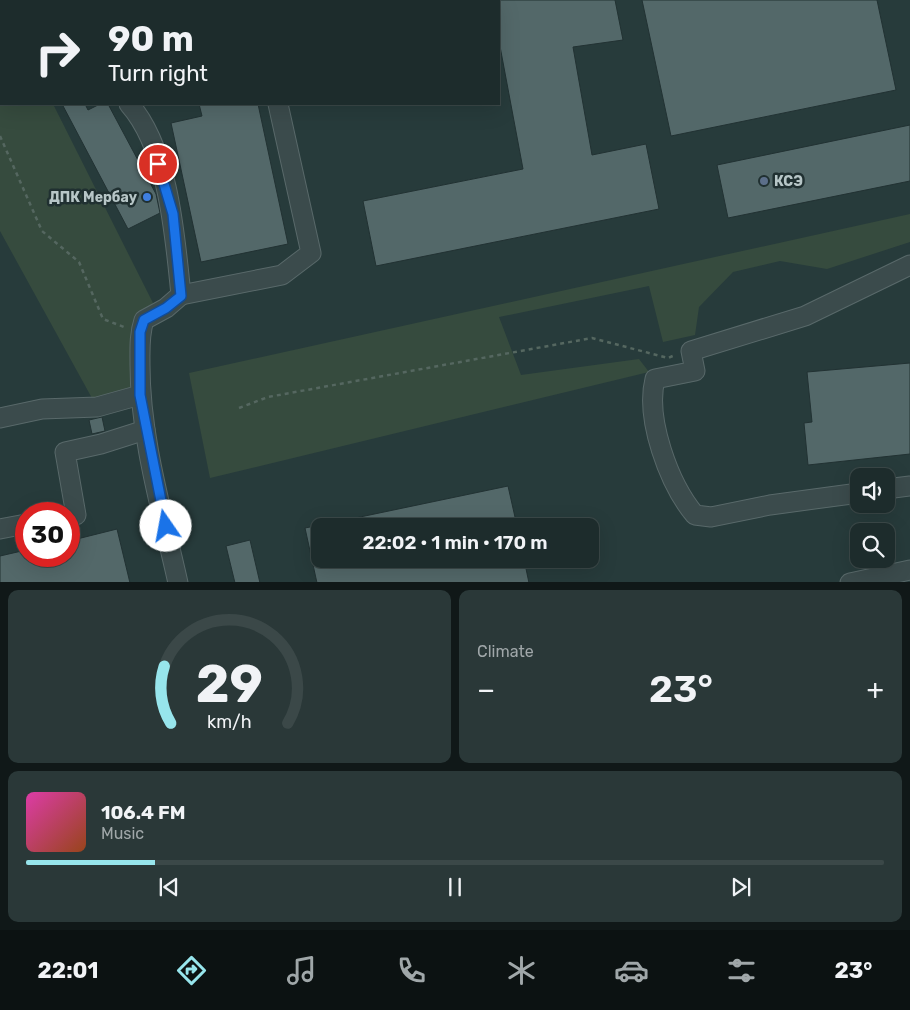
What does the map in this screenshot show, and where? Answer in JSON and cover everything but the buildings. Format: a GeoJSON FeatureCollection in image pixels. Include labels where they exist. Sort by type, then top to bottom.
{"type":"FeatureCollection","features":[{"type":"Feature","properties":{"kind":"street"},"geometry":{"type":"LineString","coordinates":[[132,105],[149,130],[173,214],[181,296]]}},
{"type":"Feature","properties":{"kind":"street"},"geometry":{"type":"LineString","coordinates":[[178,582],[145,430],[140,395],[140,332],[144,320],[166,308],[181,296],[282,275],[311,253],[278,105]]}},
{"type":"Feature","properties":{"kind":"street"},"geometry":{"type":"LineString","coordinates":[[850,494],[711,517],[695,515],[683,501],[656,436],[651,395],[656,379],[695,371],[691,351],[805,316],[910,265]]}},
{"type":"Feature","properties":{"kind":"street"},"geometry":{"type":"LineString","coordinates":[[0,418],[42,409],[97,407],[140,395]]}},
{"type":"Feature","properties":{"kind":"street"},"geometry":{"type":"LineString","coordinates":[[74,502],[65,452],[101,444],[145,430]]}},
{"type":"Feature","properties":{"kind":"street"},"geometry":{"type":"LineString","coordinates":[[895,488],[910,486]]}},
{"type":"Feature","properties":{"kind":"street"},"geometry":{"type":"LineString","coordinates":[[0,529],[15,526]]}},
{"type":"Feature","properties":{"kind":"street"},"geometry":{"type":"LineString","coordinates":[[850,582],[910,570]]}},
{"type":"Feature","properties":{"kind":"path"},"geometry":{"type":"LineString","coordinates":[[0,136],[42,231],[79,262],[103,319],[140,332]]}},
{"type":"Feature","properties":{"kind":"path"},"geometry":{"type":"LineString","coordinates":[[239,408],[268,397],[592,338],[668,358],[691,351]]}},
{"type":"Feature","properties":{"kind":"green space"},"geometry":{"type":"Polygon","coordinates":[[[0,105],[54,105],[153,303],[133,321],[131,388],[93,400],[0,231],[0,105]]]}},
{"type":"Feature","properties":{"kind":"green space"},"geometry":{"type":"Polygon","coordinates":[[[910,214],[910,242],[827,269],[780,261],[733,272],[699,307],[695,335],[663,342],[649,286],[499,317],[521,375],[639,359],[649,372],[210,478],[189,373],[910,214]]]}},
{"type":"Feature","properties":{"kind":"place","name":"КСЭ"},"geometry":{"type":"Point","coordinates":[764,181]}},
{"type":"Feature","properties":{"kind":"place","name":"ДПК Мербау"},"geometry":{"type":"Point","coordinates":[147,197]}},
{"type":"Feature","properties":{"kind":"route"},"geometry":{"type":"LineString","coordinates":[[158,164],[173,214],[181,296],[166,308],[144,320],[140,332],[140,395],[145,430],[166,526]]}}]}
